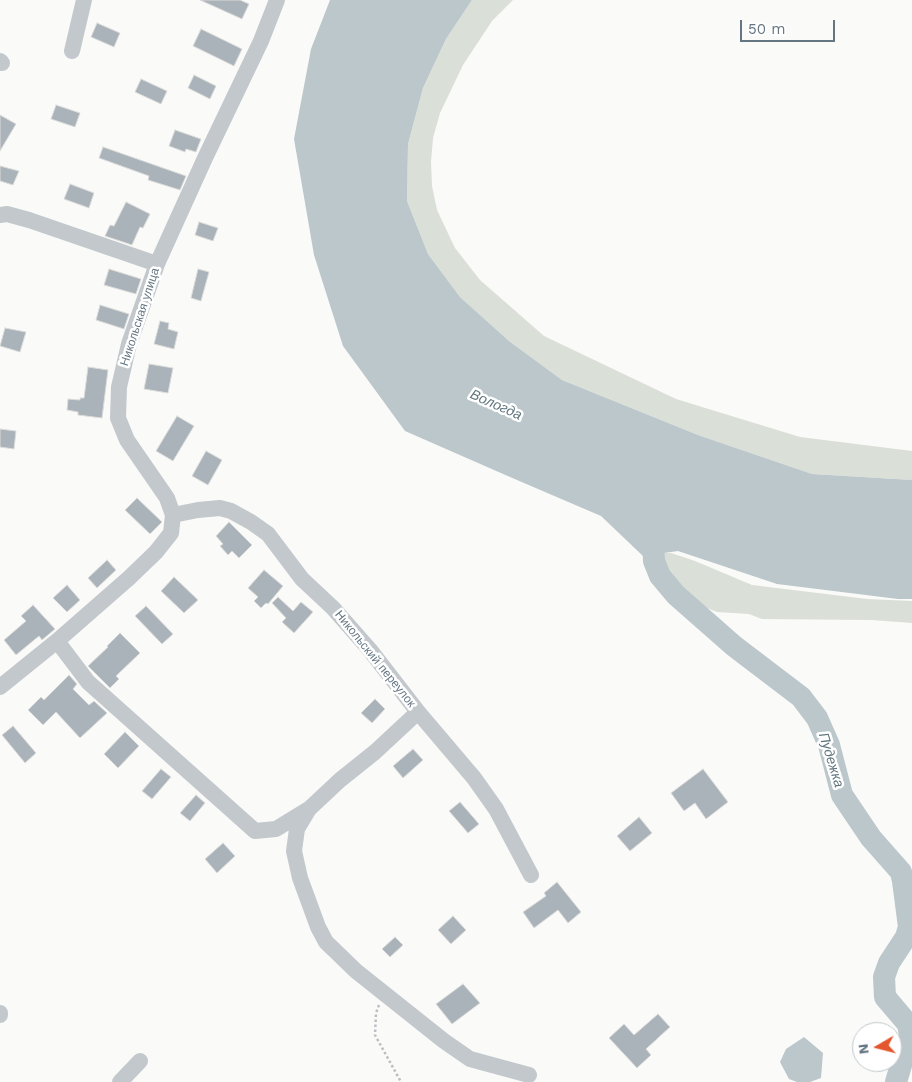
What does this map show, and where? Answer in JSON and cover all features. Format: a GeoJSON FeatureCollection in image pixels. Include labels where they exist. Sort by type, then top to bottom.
{"type":"FeatureCollection","features":[{"type":"Feature","properties":{"kind":"street"},"geometry":{"type":"LineString","coordinates":[[72,51],[84,0]]}},
{"type":"Feature","properties":{"kind":"street","name":"Никольская улица"},"geometry":{"type":"LineString","coordinates":[[173,516],[167,498],[127,440],[118,418],[120,387],[129,344],[157,264],[261,41],[277,0]]}},
{"type":"Feature","properties":{"kind":"street"},"geometry":{"type":"LineString","coordinates":[[0,214],[29,220],[157,264]]}},
{"type":"Feature","properties":{"kind":"street","name":"Никольский переулок"},"geometry":{"type":"LineString","coordinates":[[173,516],[198,510],[220,508],[231,511],[268,534],[302,579],[333,608],[370,650],[479,786],[496,809],[531,875]]}},
{"type":"Feature","properties":{"kind":"street"},"geometry":{"type":"LineString","coordinates":[[0,687],[57,641],[156,552],[171,533],[173,516]]}},
{"type":"Feature","properties":{"kind":"street"},"geometry":{"type":"LineString","coordinates":[[57,641],[88,682],[255,831],[276,829],[309,809],[418,712]]}},
{"type":"Feature","properties":{"kind":"street"},"geometry":{"type":"LineString","coordinates":[[309,809],[297,829],[294,851],[303,886],[318,927],[326,942],[356,971],[444,1041],[470,1059],[529,1075]]}},
{"type":"Feature","properties":{"kind":"street"},"geometry":{"type":"LineString","coordinates":[[120,1082],[140,1061]]}},
{"type":"Feature","properties":{"kind":"path"},"geometry":{"type":"LineString","coordinates":[[382,992],[376,1013],[374,1035],[401,1082]]}},
{"type":"Feature","properties":{"kind":"shaded area"},"geometry":{"type":"Polygon","coordinates":[[[472,0],[513,0],[492,21],[463,65],[440,113],[433,138],[431,162],[432,186],[437,210],[455,248],[480,280],[544,336],[676,399],[800,437],[912,451],[912,480],[812,474],[698,435],[562,380],[509,341],[460,297],[428,254],[407,201],[408,144],[423,88],[446,39],[472,0]]]}},
{"type":"Feature","properties":{"kind":"shaded area"},"geometry":{"type":"Polygon","coordinates":[[[665,553],[671,553],[695,561],[752,585],[867,599],[912,601],[912,623],[872,620],[762,619],[749,614],[717,612],[697,604],[663,573],[660,562],[661,557],[665,553]]]}},
{"type":"Feature","properties":{"kind":"water","name":"Вологда"},"geometry":{"type":"Polygon","coordinates":[[[330,0],[472,0],[446,39],[423,88],[408,144],[407,201],[428,254],[460,297],[509,341],[562,380],[698,435],[812,474],[912,480],[912,599],[898,599],[777,584],[678,551],[643,556],[601,516],[405,431],[343,346],[314,255],[294,139],[311,49],[330,0]]]}},
{"type":"Feature","properties":{"kind":"water"},"geometry":{"type":"Polygon","coordinates":[[[804,1037],[823,1053],[821,1078],[810,1082],[797,1082],[789,1079],[780,1062],[786,1049],[804,1037]]]}},
{"type":"Feature","properties":{"kind":"building"},"geometry":{"type":"Polygon","coordinates":[[[200,0],[240,0],[249,4],[242,19],[200,0]]]}},
{"type":"Feature","properties":{"kind":"building"},"geometry":{"type":"Polygon","coordinates":[[[97,23],[120,33],[114,47],[91,37],[97,23]]]}},
{"type":"Feature","properties":{"kind":"building"},"geometry":{"type":"Polygon","coordinates":[[[201,29],[242,49],[234,66],[193,46],[201,29]]]}},
{"type":"Feature","properties":{"kind":"building"},"geometry":{"type":"Polygon","coordinates":[[[194,75],[216,86],[210,99],[188,88],[194,75]]]}},
{"type":"Feature","properties":{"kind":"building"},"geometry":{"type":"Polygon","coordinates":[[[141,79],[167,91],[161,104],[135,92],[141,79]]]}},
{"type":"Feature","properties":{"kind":"building"},"geometry":{"type":"Polygon","coordinates":[[[56,105],[80,113],[75,127],[51,119],[56,105]]]}},
{"type":"Feature","properties":{"kind":"building"},"geometry":{"type":"Polygon","coordinates":[[[0,115],[16,124],[0,151],[0,115]]]}},
{"type":"Feature","properties":{"kind":"building"},"geometry":{"type":"Polygon","coordinates":[[[175,130],[201,139],[196,152],[186,149],[185,152],[169,146],[175,130]]]}},
{"type":"Feature","properties":{"kind":"building"},"geometry":{"type":"Polygon","coordinates":[[[103,147],[186,176],[180,190],[148,180],[149,176],[99,158],[103,147]]]}},
{"type":"Feature","properties":{"kind":"building"},"geometry":{"type":"Polygon","coordinates":[[[0,166],[19,171],[13,185],[0,181],[0,166]]]}},
{"type":"Feature","properties":{"kind":"building"},"geometry":{"type":"Polygon","coordinates":[[[70,184],[94,193],[89,208],[64,199],[70,184]]]}},
{"type":"Feature","properties":{"kind":"building"},"geometry":{"type":"Polygon","coordinates":[[[126,202],[150,214],[143,228],[140,227],[132,245],[105,236],[110,225],[114,226],[126,202]]]}},
{"type":"Feature","properties":{"kind":"building"},"geometry":{"type":"Polygon","coordinates":[[[199,222],[218,228],[213,241],[195,235],[199,222]]]}},
{"type":"Feature","properties":{"kind":"building"},"geometry":{"type":"Polygon","coordinates":[[[109,269],[141,279],[136,294],[104,285],[109,269]]]}},
{"type":"Feature","properties":{"kind":"building"},"geometry":{"type":"Polygon","coordinates":[[[198,269],[209,272],[201,301],[191,298],[198,269]]]}},
{"type":"Feature","properties":{"kind":"building"},"geometry":{"type":"Polygon","coordinates":[[[100,305],[129,314],[124,329],[96,320],[100,305]]]}},
{"type":"Feature","properties":{"kind":"building"},"geometry":{"type":"Polygon","coordinates":[[[160,321],[169,323],[168,329],[178,332],[174,349],[154,344],[160,321]]]}},
{"type":"Feature","properties":{"kind":"building"},"geometry":{"type":"Polygon","coordinates":[[[5,328],[26,332],[20,352],[0,346],[5,328]]]}},
{"type":"Feature","properties":{"kind":"building"},"geometry":{"type":"Polygon","coordinates":[[[149,364],[173,368],[168,393],[144,389],[149,364]]]}},
{"type":"Feature","properties":{"kind":"building"},"geometry":{"type":"Polygon","coordinates":[[[88,367],[108,370],[102,418],[78,415],[78,412],[67,410],[68,399],[80,400],[80,398],[84,398],[88,367]]]}},
{"type":"Feature","properties":{"kind":"building"},"geometry":{"type":"Polygon","coordinates":[[[177,416],[194,426],[173,461],[156,451],[177,416]]]}},
{"type":"Feature","properties":{"kind":"building"},"geometry":{"type":"Polygon","coordinates":[[[0,429],[16,431],[14,449],[0,447],[0,429]]]}},
{"type":"Feature","properties":{"kind":"building"},"geometry":{"type":"Polygon","coordinates":[[[206,451],[222,460],[208,485],[192,476],[206,451]]]}},
{"type":"Feature","properties":{"kind":"building"},"geometry":{"type":"Polygon","coordinates":[[[137,498],[162,522],[150,534],[125,510],[137,498]]]}},
{"type":"Feature","properties":{"kind":"building"},"geometry":{"type":"Polygon","coordinates":[[[229,522],[252,545],[239,558],[232,551],[228,555],[220,546],[223,544],[216,536],[229,522]]]}},
{"type":"Feature","properties":{"kind":"building"},"geometry":{"type":"Polygon","coordinates":[[[107,560],[116,570],[97,588],[88,578],[107,560]]]}},
{"type":"Feature","properties":{"kind":"building"},"geometry":{"type":"Polygon","coordinates":[[[264,570],[283,586],[268,604],[266,603],[261,608],[254,601],[258,597],[248,588],[264,570]]]}},
{"type":"Feature","properties":{"kind":"building"},"geometry":{"type":"Polygon","coordinates":[[[174,577],[198,600],[184,613],[161,591],[174,577]]]}},
{"type":"Feature","properties":{"kind":"building"},"geometry":{"type":"Polygon","coordinates":[[[67,585],[80,600],[67,612],[53,598],[67,585]]]}},
{"type":"Feature","properties":{"kind":"building"},"geometry":{"type":"Polygon","coordinates":[[[278,597],[293,611],[301,602],[313,612],[294,633],[282,622],[286,618],[272,603],[278,597]]]}},
{"type":"Feature","properties":{"kind":"building"},"geometry":{"type":"Polygon","coordinates":[[[33,605],[55,629],[42,640],[39,636],[16,655],[4,640],[26,621],[21,616],[33,605]]]}},
{"type":"Feature","properties":{"kind":"building"},"geometry":{"type":"Polygon","coordinates":[[[146,606],[173,634],[162,644],[135,616],[146,606]]]}},
{"type":"Feature","properties":{"kind":"building"},"geometry":{"type":"Polygon","coordinates":[[[120,633],[140,653],[116,676],[119,679],[110,688],[88,666],[120,633]]]}},
{"type":"Feature","properties":{"kind":"building"},"geometry":{"type":"Polygon","coordinates":[[[69,675],[77,684],[73,689],[89,705],[94,701],[107,713],[80,738],[56,712],[43,725],[28,710],[41,697],[44,700],[69,675]]]}},
{"type":"Feature","properties":{"kind":"building"},"geometry":{"type":"Polygon","coordinates":[[[375,699],[385,709],[372,723],[361,713],[375,699]]]}},
{"type":"Feature","properties":{"kind":"building"},"geometry":{"type":"Polygon","coordinates":[[[13,726],[36,753],[25,763],[2,735],[13,726]]]}},
{"type":"Feature","properties":{"kind":"building"},"geometry":{"type":"Polygon","coordinates":[[[125,732],[139,746],[118,768],[104,754],[125,732]]]}},
{"type":"Feature","properties":{"kind":"building"},"geometry":{"type":"Polygon","coordinates":[[[413,749],[423,760],[403,778],[393,766],[413,749]]]}},
{"type":"Feature","properties":{"kind":"building"},"geometry":{"type":"Polygon","coordinates":[[[161,769],[171,777],[152,799],[142,791],[161,769]]]}},
{"type":"Feature","properties":{"kind":"building"},"geometry":{"type":"Polygon","coordinates":[[[703,769],[728,802],[706,819],[695,803],[684,811],[671,793],[703,769]]]}},
{"type":"Feature","properties":{"kind":"building"},"geometry":{"type":"Polygon","coordinates":[[[196,795],[205,803],[190,821],[180,813],[196,795]]]}},
{"type":"Feature","properties":{"kind":"building"},"geometry":{"type":"Polygon","coordinates":[[[460,802],[479,824],[468,833],[449,811],[460,802]]]}},
{"type":"Feature","properties":{"kind":"building"},"geometry":{"type":"Polygon","coordinates":[[[639,817],[652,833],[630,851],[617,836],[639,817]]]}},
{"type":"Feature","properties":{"kind":"building"},"geometry":{"type":"Polygon","coordinates":[[[223,843],[235,856],[217,873],[205,859],[223,843]]]}},
{"type":"Feature","properties":{"kind":"building"},"geometry":{"type":"Polygon","coordinates":[[[557,882],[581,912],[568,923],[558,910],[534,928],[523,912],[546,896],[544,893],[557,882]]]}},
{"type":"Feature","properties":{"kind":"building"},"geometry":{"type":"Polygon","coordinates":[[[453,916],[466,930],[451,944],[438,930],[453,916]]]}},
{"type":"Feature","properties":{"kind":"building"},"geometry":{"type":"Polygon","coordinates":[[[395,937],[403,945],[390,957],[382,949],[395,937]]]}},
{"type":"Feature","properties":{"kind":"building"},"geometry":{"type":"Polygon","coordinates":[[[463,984],[480,1003],[452,1024],[436,1004],[463,984]]]}},
{"type":"Feature","properties":{"kind":"building"},"geometry":{"type":"Polygon","coordinates":[[[658,1014],[670,1027],[646,1049],[651,1055],[637,1068],[609,1038],[624,1024],[634,1035],[658,1014]]]}},
{"type":"Feature","properties":{"kind":"waterway","name":"Пудежка"},"geometry":{"type":"LineString","coordinates":[[652,524],[654,561],[660,576],[676,595],[734,646],[801,697],[817,718],[829,745],[842,795],[871,838],[901,872],[909,927],[906,937],[889,963],[884,977],[885,997],[908,1024],[910,1035],[896,1082]]}}]}
